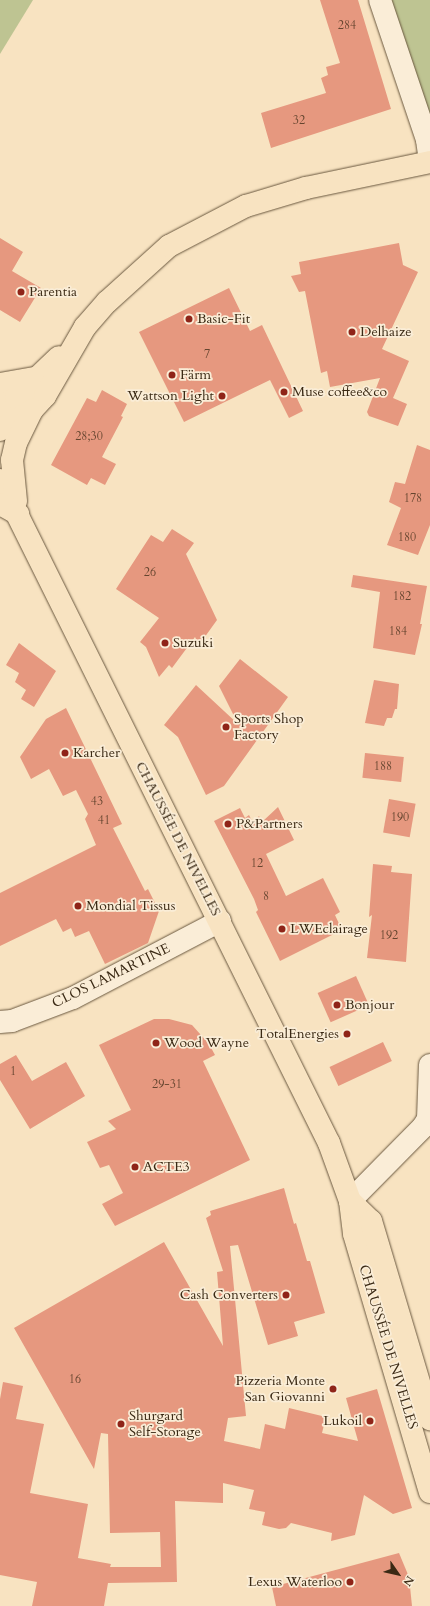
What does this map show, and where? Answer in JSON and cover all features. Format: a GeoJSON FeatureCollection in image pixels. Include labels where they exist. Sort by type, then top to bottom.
{"type":"FeatureCollection","features":[{"type":"Feature","properties":{"kind":"main road"},"geometry":{"type":"LineString","coordinates":[[0,407],[16,398],[41,376],[79,336],[107,302],[169,246],[231,212],[306,188],[430,162]]}},
{"type":"Feature","properties":{"kind":"main road"},"geometry":{"type":"LineString","coordinates":[[0,430],[32,410],[50,390],[79,336]]}},
{"type":"Feature","properties":{"kind":"main road"},"geometry":{"type":"LineString","coordinates":[[0,384],[41,376]]}},
{"type":"Feature","properties":{"kind":"main road"},"geometry":{"type":"LineString","coordinates":[[9,509],[12,460],[16,443],[32,410]]}},
{"type":"Feature","properties":{"kind":"main road","name":"CHAUSSÉE DE NIVELLES"},"geometry":{"type":"LineString","coordinates":[[0,480],[9,509],[220,921],[330,1143],[350,1201],[354,1234],[430,1492]]}},
{"type":"Feature","properties":{"kind":"main road","name":"CHAUSSÉE DE NIVELLES"},"geometry":{"type":"LineString","coordinates":[[350,1201],[371,1221],[430,1420]]}},
{"type":"Feature","properties":{"kind":"street"},"geometry":{"type":"LineString","coordinates":[[380,0],[427,140],[430,162]]}},
{"type":"Feature","properties":{"kind":"street","name":"CLOS LAMARTINE"},"geometry":{"type":"LineString","coordinates":[[0,1022],[12,1022],[73,998],[220,921]]}},
{"type":"Feature","properties":{"kind":"street"},"geometry":{"type":"LineString","coordinates":[[350,1201],[423,1127],[428,1119],[430,1065]]}},
{"type":"Feature","properties":{"kind":"green space"},"geometry":{"type":"Polygon","coordinates":[[[0,0],[33,0],[0,54],[0,0]]]}},
{"type":"Feature","properties":{"kind":"green space"},"geometry":{"type":"Polygon","coordinates":[[[389,0],[430,0],[430,117],[389,0]]]}},
{"type":"Feature","properties":{"kind":"building"},"geometry":{"type":"Polygon","coordinates":[[[320,0],[358,0],[391,109],[271,148],[261,113],[326,93],[321,78],[328,75],[326,67],[340,63],[320,0]]]}},
{"type":"Feature","properties":{"kind":"building"},"geometry":{"type":"Polygon","coordinates":[[[0,238],[23,252],[12,271],[41,288],[20,322],[0,310],[0,238]]]}},
{"type":"Feature","properties":{"kind":"building","name":"Delhaize"},"geometry":{"type":"Polygon","coordinates":[[[399,243],[403,265],[418,272],[382,349],[409,361],[393,398],[407,404],[398,426],[369,416],[367,412],[380,378],[330,387],[327,371],[321,373],[305,291],[299,292],[291,276],[301,274],[299,262],[399,243]]]}},
{"type":"Feature","properties":{"kind":"building"},"geometry":{"type":"Polygon","coordinates":[[[229,288],[250,331],[262,325],[303,411],[289,418],[270,380],[184,422],[139,332],[229,288]]]}},
{"type":"Feature","properties":{"kind":"building"},"geometry":{"type":"Polygon","coordinates":[[[102,390],[127,404],[121,416],[123,417],[102,457],[116,464],[105,485],[91,478],[87,485],[51,465],[87,398],[96,402],[102,390]]]}},
{"type":"Feature","properties":{"kind":"building"},"geometry":{"type":"Polygon","coordinates":[[[417,445],[430,450],[430,525],[418,555],[387,545],[401,508],[389,502],[395,482],[405,484],[417,445]]]}},
{"type":"Feature","properties":{"kind":"building"},"geometry":{"type":"Polygon","coordinates":[[[172,529],[194,543],[186,554],[217,620],[199,645],[195,637],[172,668],[169,665],[159,677],[146,647],[140,642],[159,618],[116,589],[151,535],[163,542],[172,529]]]}},
{"type":"Feature","properties":{"kind":"building"},"geometry":{"type":"Polygon","coordinates":[[[353,575],[427,586],[420,624],[422,624],[415,655],[373,648],[380,592],[351,587],[353,575]]]}},
{"type":"Feature","properties":{"kind":"building"},"geometry":{"type":"Polygon","coordinates":[[[19,643],[56,671],[34,707],[21,699],[26,690],[15,682],[19,673],[6,665],[19,643]]]}},
{"type":"Feature","properties":{"kind":"building","name":"Sports Shop Factory"},"geometry":{"type":"Polygon","coordinates":[[[240,659],[288,697],[224,786],[206,795],[178,737],[164,725],[196,685],[238,724],[219,686],[240,659]]]}},
{"type":"Feature","properties":{"kind":"building"},"geometry":{"type":"Polygon","coordinates":[[[374,680],[399,684],[397,709],[395,709],[392,718],[387,718],[384,726],[365,723],[374,680]]]}},
{"type":"Feature","properties":{"kind":"building","name":"Mondial Tissus"},"geometry":{"type":"Polygon","coordinates":[[[66,708],[122,824],[113,828],[145,891],[148,889],[159,911],[148,943],[105,964],[89,931],[75,937],[71,928],[63,932],[56,919],[0,946],[0,893],[96,845],[85,819],[88,814],[76,790],[63,796],[49,769],[31,779],[20,757],[46,719],[66,708]]]}},
{"type":"Feature","properties":{"kind":"building"},"geometry":{"type":"Polygon","coordinates":[[[365,753],[404,757],[401,782],[362,778],[365,753]]]}},
{"type":"Feature","properties":{"kind":"building"},"geometry":{"type":"Polygon","coordinates":[[[389,799],[416,804],[410,837],[383,832],[389,799]]]}},
{"type":"Feature","properties":{"kind":"building"},"geometry":{"type":"Polygon","coordinates":[[[278,807],[294,840],[266,854],[286,896],[323,878],[340,912],[335,915],[342,930],[280,961],[256,912],[258,910],[254,899],[214,821],[240,808],[245,818],[249,815],[253,823],[259,816],[262,822],[278,807]]]}},
{"type":"Feature","properties":{"kind":"building"},"geometry":{"type":"Polygon","coordinates":[[[373,864],[392,866],[391,872],[412,874],[406,962],[367,958],[372,915],[369,917],[373,864]]]}},
{"type":"Feature","properties":{"kind":"building"},"geometry":{"type":"Polygon","coordinates":[[[356,976],[369,1005],[331,1022],[318,993],[356,976]]]}},
{"type":"Feature","properties":{"kind":"building"},"geometry":{"type":"Polygon","coordinates":[[[154,1019],[169,1019],[192,1025],[209,1044],[215,1055],[203,1061],[250,1160],[115,1226],[102,1204],[123,1193],[109,1165],[100,1168],[87,1142],[116,1129],[108,1121],[131,1110],[99,1045],[154,1019]]]}},
{"type":"Feature","properties":{"kind":"building"},"geometry":{"type":"Polygon","coordinates":[[[383,1042],[392,1061],[338,1086],[330,1067],[383,1042]]]}},
{"type":"Feature","properties":{"kind":"building"},"geometry":{"type":"Polygon","coordinates":[[[16,1055],[32,1081],[66,1062],[85,1096],[30,1129],[0,1080],[0,1064],[16,1055]]]}},
{"type":"Feature","properties":{"kind":"building"},"geometry":{"type":"Polygon","coordinates":[[[284,1188],[294,1224],[296,1223],[307,1261],[310,1261],[325,1313],[294,1322],[298,1336],[268,1345],[238,1245],[230,1246],[246,1416],[228,1418],[224,1441],[260,1449],[265,1424],[285,1429],[289,1408],[326,1417],[322,1433],[358,1441],[346,1398],[377,1389],[412,1508],[393,1514],[364,1495],[355,1535],[331,1541],[332,1533],[291,1523],[286,1528],[279,1529],[262,1525],[265,1512],[249,1509],[254,1490],[223,1483],[223,1503],[175,1501],[177,1582],[108,1583],[104,1606],[32,1606],[37,1582],[0,1575],[0,1399],[3,1382],[23,1386],[16,1419],[44,1424],[30,1493],[88,1504],[78,1558],[111,1564],[110,1567],[161,1567],[160,1532],[110,1533],[108,1434],[101,1433],[94,1469],[14,1328],[164,1242],[223,1346],[217,1272],[223,1271],[206,1218],[211,1215],[210,1211],[284,1188]]]}},
{"type":"Feature","properties":{"kind":"building","name":"Lexus Waterloo"},"geometry":{"type":"Polygon","coordinates":[[[399,1553],[409,1577],[412,1606],[276,1606],[272,1587],[399,1553]]]}},
{"type":"Feature","properties":{"kind":"place","name":"Parentia"},"geometry":{"type":"Point","coordinates":[21,292]}},
{"type":"Feature","properties":{"kind":"place","name":"Basic-Fit"},"geometry":{"type":"Point","coordinates":[189,319]}},
{"type":"Feature","properties":{"kind":"place","name":"Delhaize"},"geometry":{"type":"Point","coordinates":[352,332]}},
{"type":"Feature","properties":{"kind":"place","name":"Färm"},"geometry":{"type":"Point","coordinates":[172,375]}},
{"type":"Feature","properties":{"kind":"place","name":"Muse coffee&co"},"geometry":{"type":"Point","coordinates":[284,392]}},
{"type":"Feature","properties":{"kind":"place","name":"Wattson Light"},"geometry":{"type":"Point","coordinates":[222,396]}},
{"type":"Feature","properties":{"kind":"place","name":"Suzuki"},"geometry":{"type":"Point","coordinates":[165,643]}},
{"type":"Feature","properties":{"kind":"place","name":"Sports Shop Factory"},"geometry":{"type":"Point","coordinates":[226,727]}},
{"type":"Feature","properties":{"kind":"place","name":"Karcher"},"geometry":{"type":"Point","coordinates":[65,753]}},
{"type":"Feature","properties":{"kind":"place","name":"P&Partners"},"geometry":{"type":"Point","coordinates":[228,824]}},
{"type":"Feature","properties":{"kind":"place","name":"Mondial Tissus"},"geometry":{"type":"Point","coordinates":[78,906]}},
{"type":"Feature","properties":{"kind":"place","name":"LWEclairage"},"geometry":{"type":"Point","coordinates":[282,929]}},
{"type":"Feature","properties":{"kind":"place","name":"Bonjour"},"geometry":{"type":"Point","coordinates":[337,1005]}},
{"type":"Feature","properties":{"kind":"place","name":"TotalEnergies"},"geometry":{"type":"Point","coordinates":[347,1034]}},
{"type":"Feature","properties":{"kind":"place","name":"Wood Wayne"},"geometry":{"type":"Point","coordinates":[156,1043]}},
{"type":"Feature","properties":{"kind":"place","name":"ACTE3"},"geometry":{"type":"Point","coordinates":[135,1167]}},
{"type":"Feature","properties":{"kind":"place","name":"Cash Converters"},"geometry":{"type":"Point","coordinates":[286,1295]}},
{"type":"Feature","properties":{"kind":"place","name":"Pizzeria Monte San Giovanni"},"geometry":{"type":"Point","coordinates":[333,1389]}},
{"type":"Feature","properties":{"kind":"place","name":"Lukoil"},"geometry":{"type":"Point","coordinates":[370,1421]}},
{"type":"Feature","properties":{"kind":"place","name":"Shurgard Self-Storage"},"geometry":{"type":"Point","coordinates":[121,1424]}},
{"type":"Feature","properties":{"kind":"place","name":"Lexus Waterloo"},"geometry":{"type":"Point","coordinates":[350,1582]}}]}
